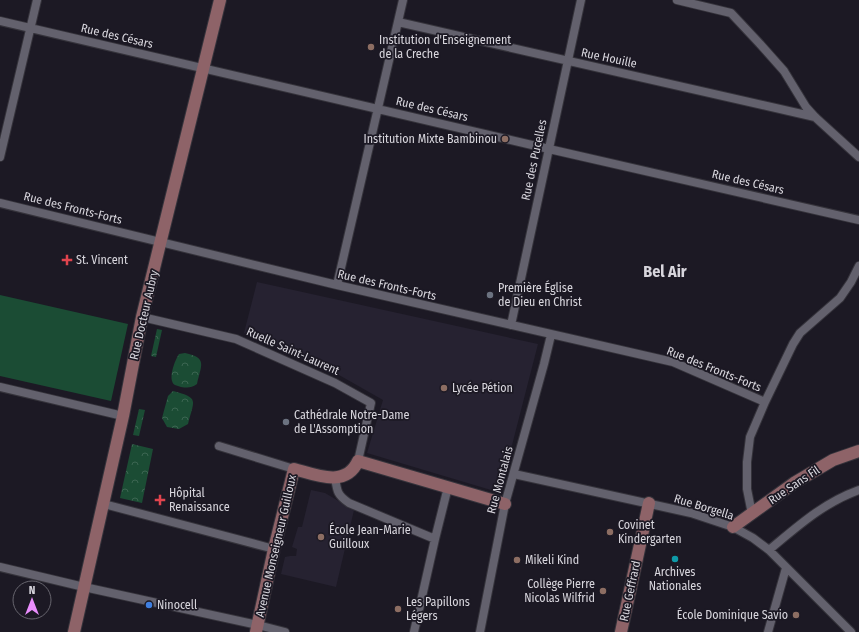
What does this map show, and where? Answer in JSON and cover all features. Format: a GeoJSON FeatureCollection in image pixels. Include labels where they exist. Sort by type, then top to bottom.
{"type":"FeatureCollection","features":[{"type":"Feature","properties":{"kind":"street"},"geometry":{"type":"LineString","coordinates":[[0,157],[37,0]]}},
{"type":"Feature","properties":{"kind":"street","name":"Rue Docteur Aubry"},"geometry":{"type":"LineString","coordinates":[[74,632],[123,416],[142,317],[220,0]]}},
{"type":"Feature","properties":{"kind":"street"},"geometry":{"type":"LineString","coordinates":[[337,286],[403,0]]}},
{"type":"Feature","properties":{"kind":"street","name":"Rue des Pucelles"},"geometry":{"type":"LineString","coordinates":[[511,325],[581,0]]}},
{"type":"Feature","properties":{"kind":"street"},"geometry":{"type":"LineString","coordinates":[[677,0],[731,13],[784,70],[806,107],[859,157]]}},
{"type":"Feature","properties":{"kind":"street","name":"Rue des Césars"},"geometry":{"type":"LineString","coordinates":[[0,21],[859,220]]}},
{"type":"Feature","properties":{"kind":"street","name":"Rue Houille"},"geometry":{"type":"LineString","coordinates":[[398,22],[815,117]]}},
{"type":"Feature","properties":{"kind":"street","name":"Rue des Fronts-Forts"},"geometry":{"type":"LineString","coordinates":[[0,202],[337,286],[672,362],[765,402]]}},
{"type":"Feature","properties":{"kind":"street"},"geometry":{"type":"LineString","coordinates":[[752,514],[747,489],[747,462],[750,437],[765,402],[793,344],[800,333],[840,298],[851,282],[859,266]]}},
{"type":"Feature","properties":{"kind":"street","name":"Ruelle Saint-Laurent"},"geometry":{"type":"LineString","coordinates":[[142,317],[236,339],[335,382],[371,403],[358,461]]}},
{"type":"Feature","properties":{"kind":"street","name":"Rue Montalais"},"geometry":{"type":"LineString","coordinates":[[480,632],[505,504],[551,335]]}},
{"type":"Feature","properties":{"kind":"street"},"geometry":{"type":"LineString","coordinates":[[0,387],[123,416]]}},
{"type":"Feature","properties":{"kind":"street"},"geometry":{"type":"LineString","coordinates":[[219,446],[294,469]]}},
{"type":"Feature","properties":{"kind":"street","name":"Rue Sans Fil"},"geometry":{"type":"LineString","coordinates":[[733,527],[800,479],[833,460],[859,451]]}},
{"type":"Feature","properties":{"kind":"street"},"geometry":{"type":"LineString","coordinates":[[358,461],[505,504]]}},
{"type":"Feature","properties":{"kind":"street","name":"Avenue Monseigneur Guilloux"},"geometry":{"type":"LineString","coordinates":[[257,628],[274,549],[294,469],[322,476],[341,477],[351,472],[355,468],[358,461]]}},
{"type":"Feature","properties":{"kind":"street","name":"Rue Borgella"},"geometry":{"type":"LineString","coordinates":[[514,474],[691,513],[733,527],[753,538],[768,550],[851,632]]}},
{"type":"Feature","properties":{"kind":"street"},"geometry":{"type":"LineString","coordinates":[[335,477],[338,494],[342,498],[435,539]]}},
{"type":"Feature","properties":{"kind":"street"},"geometry":{"type":"LineString","coordinates":[[414,632],[448,487]]}},
{"type":"Feature","properties":{"kind":"street"},"geometry":{"type":"LineString","coordinates":[[768,550],[810,516],[840,497],[859,490]]}},
{"type":"Feature","properties":{"kind":"street","name":"Rue Geffrard"},"geometry":{"type":"LineString","coordinates":[[621,632],[649,503]]}},
{"type":"Feature","properties":{"kind":"street"},"geometry":{"type":"LineString","coordinates":[[104,504],[274,549]]}},
{"type":"Feature","properties":{"kind":"street"},"geometry":{"type":"LineString","coordinates":[[0,566],[257,628],[285,632]]}},
{"type":"Feature","properties":{"kind":"street"},"geometry":{"type":"LineString","coordinates":[[768,632],[786,568]]}},
{"type":"Feature","properties":{"kind":"shaded area","name":"Lycée Pétion"},"geometry":{"type":"Polygon","coordinates":[[[257,282],[538,344],[501,488],[491,490],[367,453],[383,400],[339,375],[244,333],[257,282]]]}},
{"type":"Feature","properties":{"kind":"shaded area","name":"École Jean-Marie Guilloux"},"geometry":{"type":"Polygon","coordinates":[[[311,490],[325,493],[354,510],[336,587],[281,574],[285,557],[296,556],[297,549],[292,547],[298,527],[302,527],[311,490]]]}},
{"type":"Feature","properties":{"kind":"green space"},"geometry":{"type":"Polygon","coordinates":[[[0,295],[128,324],[111,401],[0,376],[0,295]]]}},
{"type":"Feature","properties":{"kind":"green space"},"geometry":{"type":"Polygon","coordinates":[[[157,329],[162,330],[156,357],[151,356],[157,329]]]}},
{"type":"Feature","properties":{"kind":"green space"},"geometry":{"type":"Polygon","coordinates":[[[185,353],[197,357],[201,363],[197,384],[186,388],[175,385],[172,379],[172,370],[177,357],[179,354],[185,353]]]}},
{"type":"Feature","properties":{"kind":"green space"},"geometry":{"type":"Polygon","coordinates":[[[173,391],[188,396],[193,401],[188,424],[179,429],[167,427],[162,418],[168,396],[173,391]]]}},
{"type":"Feature","properties":{"kind":"green space"},"geometry":{"type":"Polygon","coordinates":[[[139,409],[145,410],[139,436],[133,435],[139,409]]]}},
{"type":"Feature","properties":{"kind":"green space"},"geometry":{"type":"Polygon","coordinates":[[[132,444],[153,449],[142,503],[120,498],[132,444]]]}},
{"type":"Feature","properties":{"kind":"place","name":"Institution d'Enseignement de la Creche"},"geometry":{"type":"Point","coordinates":[371,47]}},
{"type":"Feature","properties":{"kind":"place","name":"Institution Mixte Bambinou"},"geometry":{"type":"Point","coordinates":[505,139]}},
{"type":"Feature","properties":{"kind":"place","name":"St. Vincent"},"geometry":{"type":"Point","coordinates":[67,260]}},
{"type":"Feature","properties":{"kind":"place","name":"Première Église de Dieu en Christ"},"geometry":{"type":"Point","coordinates":[490,295]}},
{"type":"Feature","properties":{"kind":"place","name":"Lycée Pétion"},"geometry":{"type":"Point","coordinates":[444,388]}},
{"type":"Feature","properties":{"kind":"place","name":"Cathédrale Notre-Dame de L'Assomption"},"geometry":{"type":"Point","coordinates":[286,422]}},
{"type":"Feature","properties":{"kind":"place","name":"Hôpital Renaissance"},"geometry":{"type":"Point","coordinates":[160,500]}},
{"type":"Feature","properties":{"kind":"place","name":"Covinet Kindergarten"},"geometry":{"type":"Point","coordinates":[610,532]}},
{"type":"Feature","properties":{"kind":"place","name":"École Jean-Marie Guilloux"},"geometry":{"type":"Point","coordinates":[321,537]}},
{"type":"Feature","properties":{"kind":"place","name":"Archives Nationales"},"geometry":{"type":"Point","coordinates":[675,559]}},
{"type":"Feature","properties":{"kind":"place","name":"Mikeli Kind"},"geometry":{"type":"Point","coordinates":[517,560]}},
{"type":"Feature","properties":{"kind":"place","name":"Collège Pierre Nicolas Wilfrid"},"geometry":{"type":"Point","coordinates":[603,591]}},
{"type":"Feature","properties":{"kind":"place","name":"Ninocell"},"geometry":{"type":"Point","coordinates":[149,605]}},
{"type":"Feature","properties":{"kind":"place","name":"Les Papillons Légers"},"geometry":{"type":"Point","coordinates":[398,609]}},
{"type":"Feature","properties":{"kind":"place","name":"École Dominique Savio"},"geometry":{"type":"Point","coordinates":[796,615]}},
{"type":"Feature","properties":{"kind":"district","name":"Bel Air"},"geometry":{"type":"Point","coordinates":[665,271]}}]}
